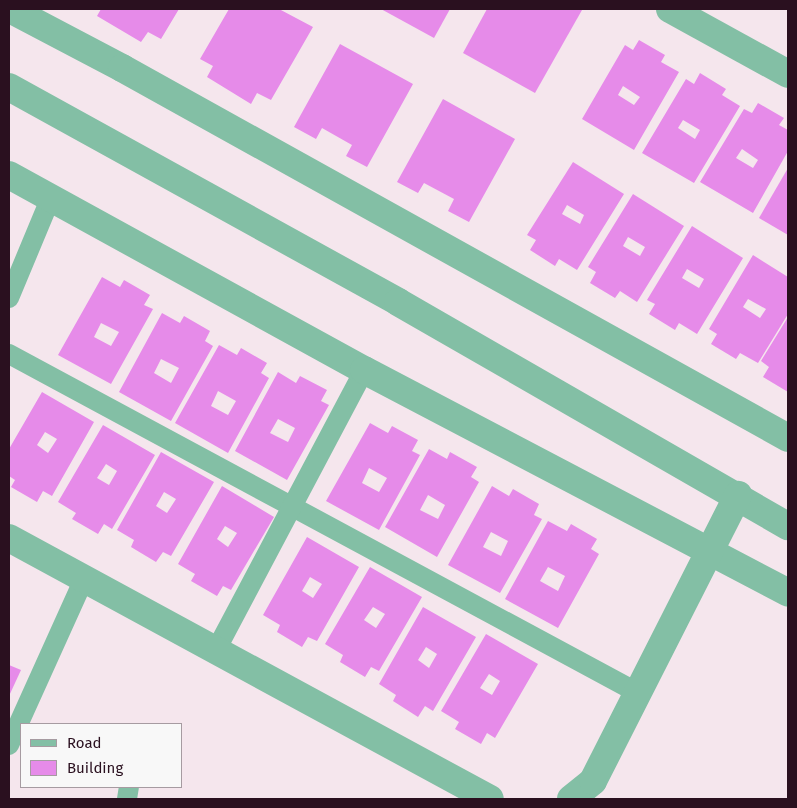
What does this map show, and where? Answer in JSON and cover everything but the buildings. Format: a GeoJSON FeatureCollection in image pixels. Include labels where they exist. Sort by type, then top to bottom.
{"type":"FeatureCollection","features":[{"type":"Feature","properties":{"kind":"street"},"geometry":{"type":"LineString","coordinates":[[10,9],[131,72],[788,438]]}},
{"type":"Feature","properties":{"kind":"street"},"geometry":{"type":"LineString","coordinates":[[670,9],[788,74]]}},
{"type":"Feature","properties":{"kind":"street"},"geometry":{"type":"LineString","coordinates":[[9,87],[407,307],[738,495],[788,526]]}},
{"type":"Feature","properties":{"kind":"street"},"geometry":{"type":"LineString","coordinates":[[9,174],[364,370],[788,593]]}},
{"type":"Feature","properties":{"kind":"street"},"geometry":{"type":"LineString","coordinates":[[571,799],[593,781],[640,694],[738,495]]}},
{"type":"Feature","properties":{"kind":"street"},"geometry":{"type":"LineString","coordinates":[[9,538],[215,652],[490,799]]}},
{"type":"Feature","properties":{"kind":"lane"},"geometry":{"type":"LineString","coordinates":[[9,298],[51,197]]}},
{"type":"Feature","properties":{"kind":"lane"},"geometry":{"type":"LineString","coordinates":[[9,354],[640,694]]}},
{"type":"Feature","properties":{"kind":"lane"},"geometry":{"type":"LineString","coordinates":[[215,652],[364,370]]}},
{"type":"Feature","properties":{"kind":"lane"},"geometry":{"type":"LineString","coordinates":[[9,746],[84,579]]}}]}
